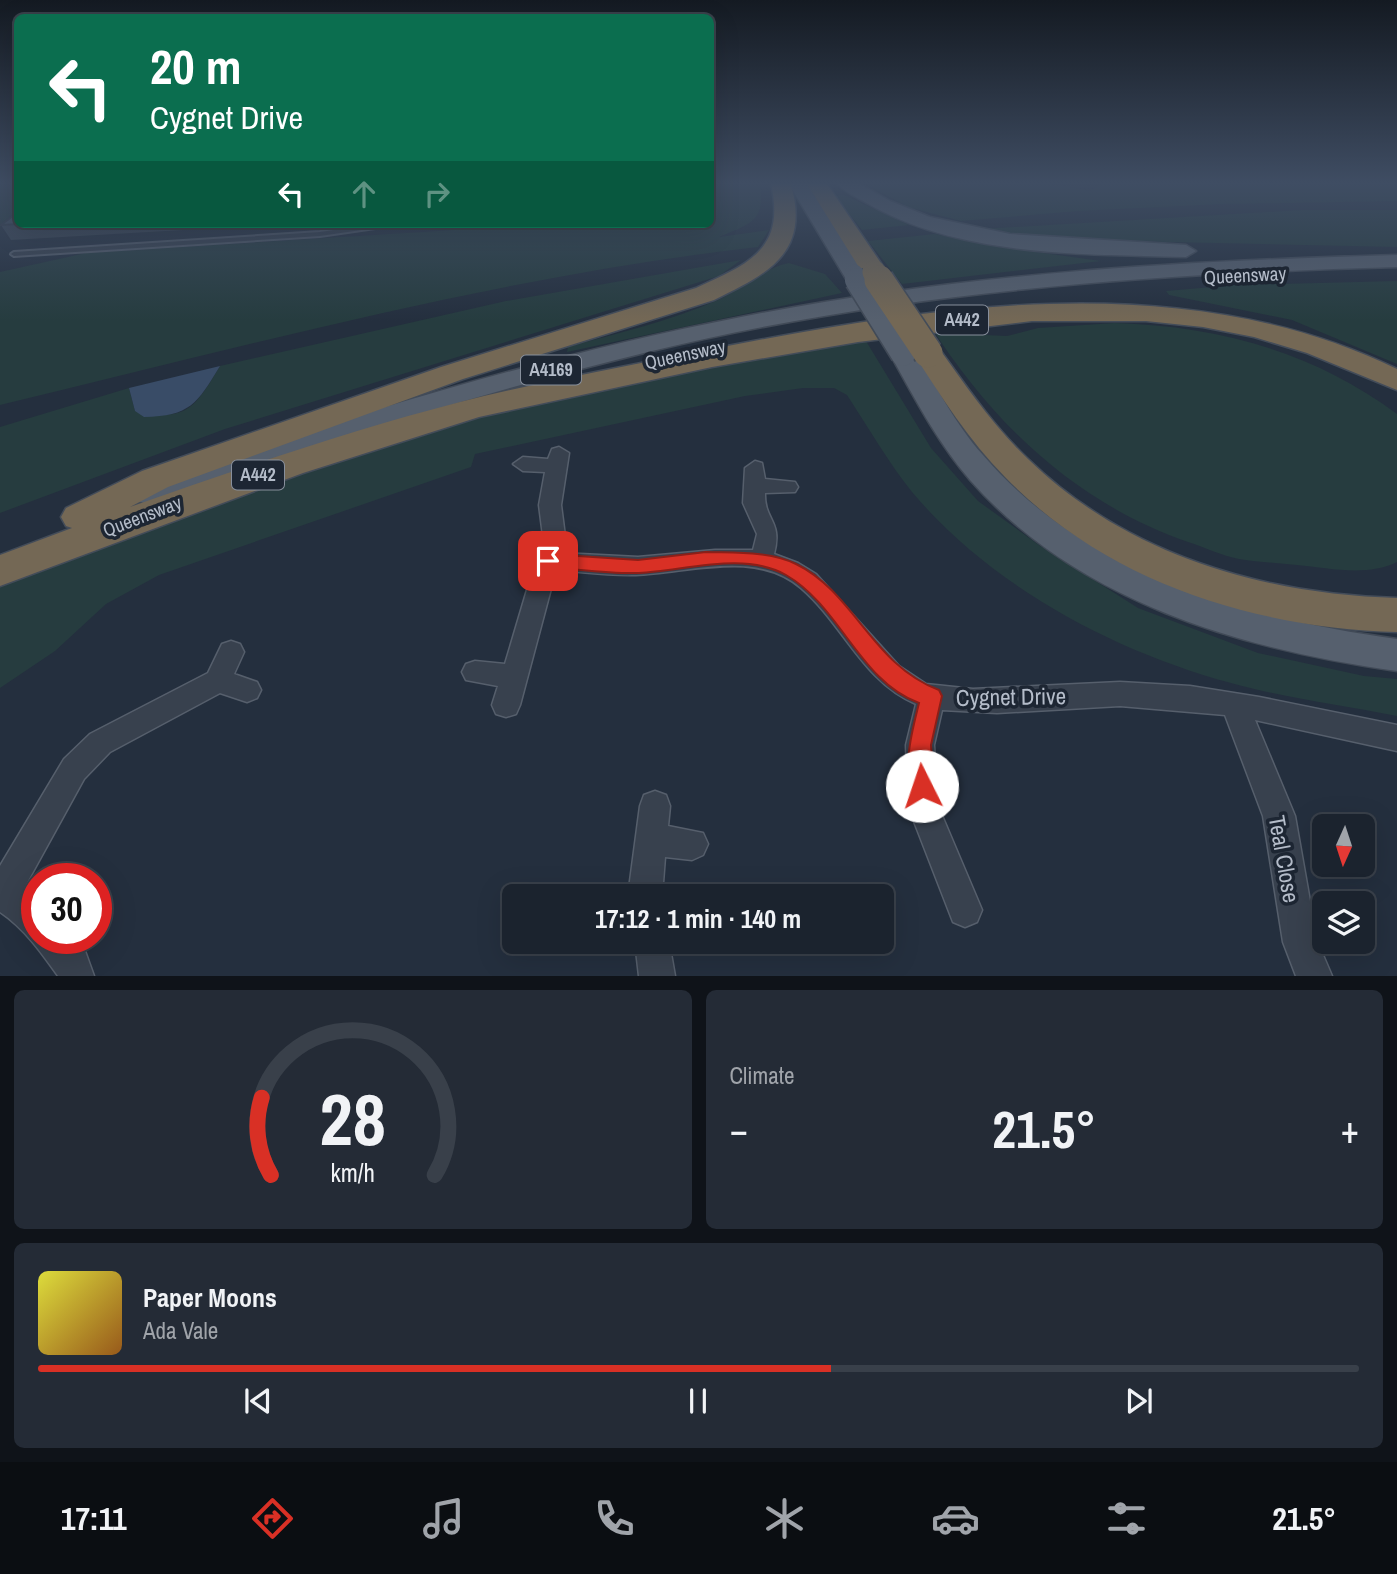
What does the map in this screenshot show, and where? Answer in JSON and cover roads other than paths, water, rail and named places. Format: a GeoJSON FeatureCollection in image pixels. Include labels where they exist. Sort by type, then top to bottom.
{"type":"FeatureCollection","features":[{"type":"Feature","properties":{"kind":"highway","name":"A442"},"geometry":{"type":"LineString","coordinates":[[96,511],[155,479],[452,373],[705,294],[745,275],[771,256],[785,237],[786,230]]}},
{"type":"Feature","properties":{"kind":"highway","name":"A442"},"geometry":{"type":"LineString","coordinates":[[839,230],[916,354],[1030,481],[1080,519],[1132,551],[1202,582],[1286,607],[1363,616],[1397,615]]}},
{"type":"Feature","properties":{"kind":"highway","name":"A442"},"geometry":{"type":"LineString","coordinates":[[522,396],[814,340],[931,323],[1063,311],[1132,309],[1224,321],[1284,335],[1397,381]]}},
{"type":"Feature","properties":{"kind":"highway","name":"Queensway"},"geometry":{"type":"LineString","coordinates":[[0,571],[216,488],[522,396]]}},
{"type":"Feature","properties":{"kind":"highway","name":"Queensway"},"geometry":{"type":"LineString","coordinates":[[0,546],[96,511]]}},
{"type":"Feature","properties":{"kind":"main road"},"geometry":{"type":"LineString","coordinates":[[835,230],[843,239]]}},
{"type":"Feature","properties":{"kind":"main road"},"geometry":{"type":"LineString","coordinates":[[962,230],[1057,245],[1114,249],[1397,254]]}},
{"type":"Feature","properties":{"kind":"main road","name":"Queensway"},"geometry":{"type":"LineString","coordinates":[[96,511],[352,427],[576,363],[701,333],[827,308],[1057,279],[1224,266],[1397,261]]}},
{"type":"Feature","properties":{"kind":"main road","name":"Queensway"},"geometry":{"type":"LineString","coordinates":[[522,396],[651,360],[837,323],[1024,291],[1257,274],[1397,269]]}},
{"type":"Feature","properties":{"kind":"main road"},"geometry":{"type":"LineString","coordinates":[[916,354],[951,434],[981,473],[1055,538],[1107,569],[1170,601],[1243,627],[1325,647],[1397,655]]}},
{"type":"Feature","properties":{"kind":"street"},"geometry":{"type":"LineString","coordinates":[[506,705],[554,536],[550,505],[557,460],[523,464]]}},
{"type":"Feature","properties":{"kind":"street"},"geometry":{"type":"LineString","coordinates":[[761,562],[768,534],[754,503],[755,477],[788,487]]}},
{"type":"Feature","properties":{"kind":"street","name":"Cygnet Drive"},"geometry":{"type":"LineString","coordinates":[[548,561],[638,566],[706,559],[761,562],[790,569],[816,588],[892,675],[921,695],[960,701],[1120,694],[1235,705],[1397,738]]}},
{"type":"Feature","properties":{"kind":"street"},"geometry":{"type":"LineString","coordinates":[[21,906],[1,894],[74,769],[100,743],[218,681],[231,652]]}},
{"type":"Feature","properties":{"kind":"street"},"geometry":{"type":"LineString","coordinates":[[475,673],[515,676]]}},
{"type":"Feature","properties":{"kind":"street"},"geometry":{"type":"LineString","coordinates":[[218,681],[247,690]]}},
{"type":"Feature","properties":{"kind":"street"},"geometry":{"type":"LineString","coordinates":[[932,696],[920,745],[923,806],[965,910]]}},
{"type":"Feature","properties":{"kind":"street","name":"Teal Close"},"geometry":{"type":"LineString","coordinates":[[1235,705],[1279,816],[1300,942],[1314,975]]}},
{"type":"Feature","properties":{"kind":"street"},"geometry":{"type":"LineString","coordinates":[[646,884],[655,806]]}},
{"type":"Feature","properties":{"kind":"street"},"geometry":{"type":"LineString","coordinates":[[651,840],[692,844]]}},
{"type":"Feature","properties":{"kind":"street"},"geometry":{"type":"LineString","coordinates":[[63,954],[72,964],[76,975]]}},
{"type":"Feature","properties":{"kind":"street"},"geometry":{"type":"LineString","coordinates":[[654,954],[657,975]]}},
{"type":"Feature","properties":{"kind":"lane"},"geometry":{"type":"LineString","coordinates":[[14,254],[320,234],[351,230]]}},
{"type":"Feature","properties":{"kind":"water"},"geometry":{"type":"Polygon","coordinates":[[[220,366],[198,399],[182,410],[172,414],[144,417],[135,411],[129,388],[220,366]]]}}]}
